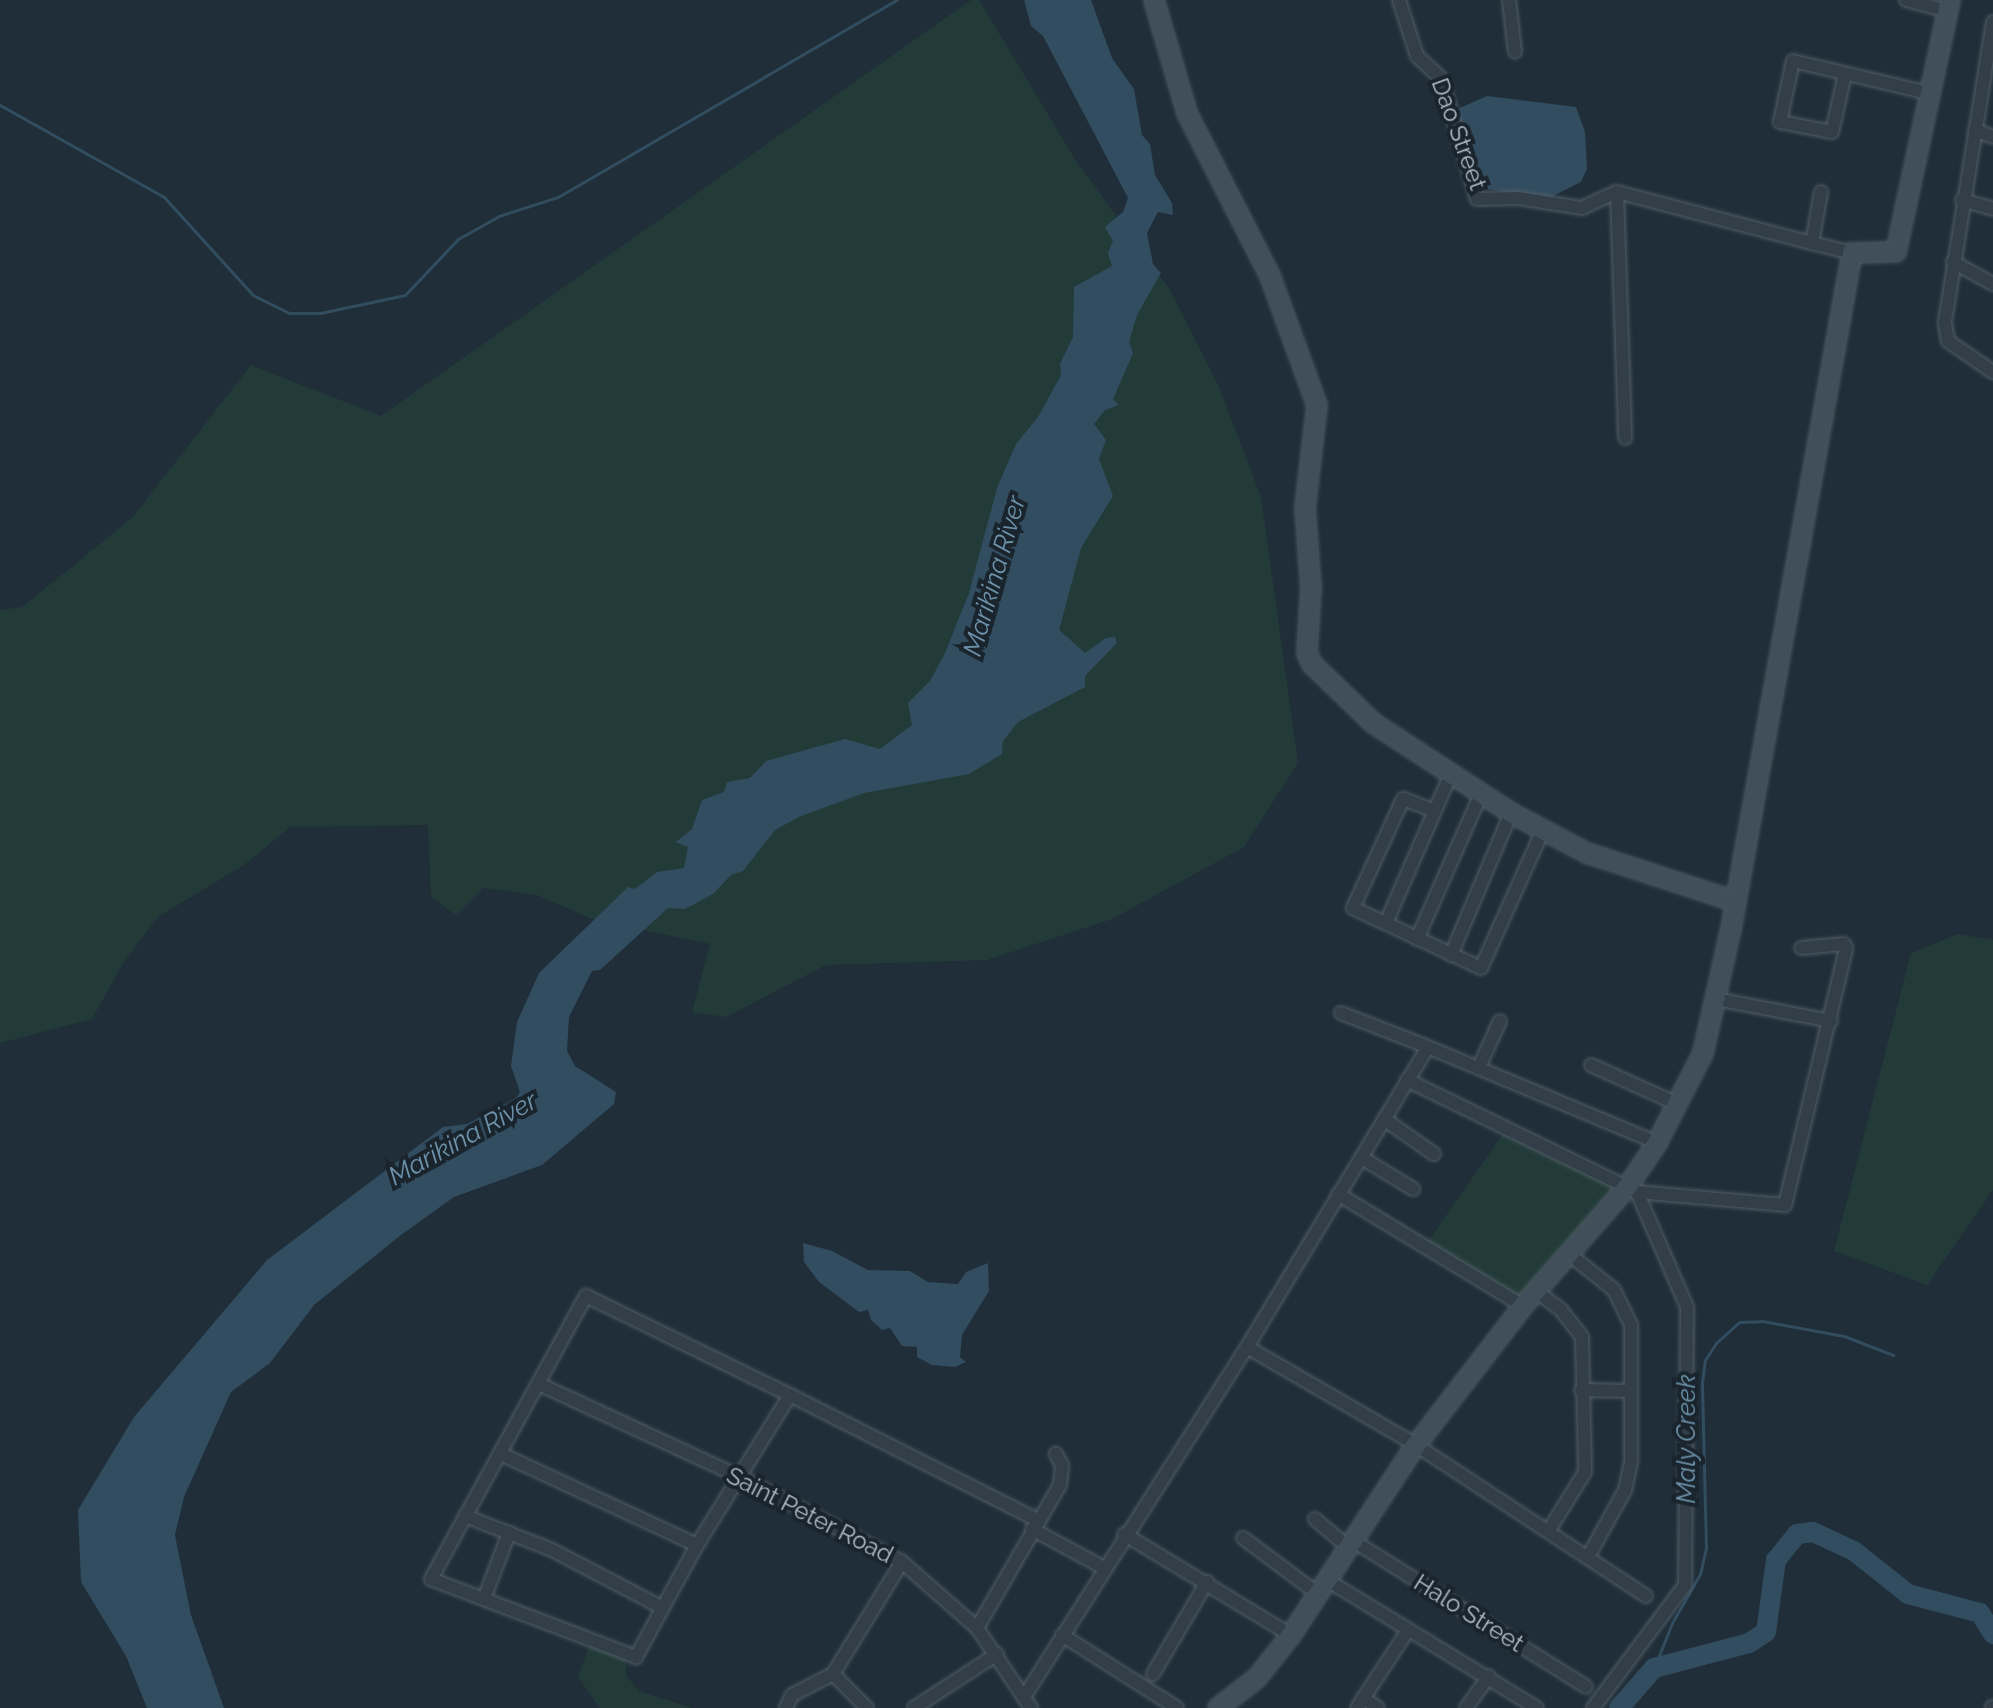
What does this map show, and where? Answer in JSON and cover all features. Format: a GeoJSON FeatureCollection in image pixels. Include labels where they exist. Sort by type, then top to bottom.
{"type":"FeatureCollection","features":[{"type":"Feature","properties":{"kind":"street"},"geometry":{"type":"LineString","coordinates":[[1154,0],[1187,113],[1270,276],[1317,405],[1306,491],[1312,607],[1307,653],[1337,692],[1373,723],[1480,796],[1543,830],[1639,873],[1734,901]]}},
{"type":"Feature","properties":{"kind":"street","name":"Dao Street"},"geometry":{"type":"LineString","coordinates":[[1399,0],[1417,56],[1441,78],[1477,199],[1518,198],[1582,208],[1593,207],[1612,193]]}},
{"type":"Feature","properties":{"kind":"street"},"geometry":{"type":"LineString","coordinates":[[1509,0],[1515,52]]}},
{"type":"Feature","properties":{"kind":"street"},"geometry":{"type":"LineString","coordinates":[[1625,438],[1612,193],[1852,253],[1896,252],[1933,94],[1949,6],[1906,0]]}},
{"type":"Feature","properties":{"kind":"street"},"geometry":{"type":"LineString","coordinates":[[1993,22],[1962,200],[1947,337],[1993,372]]}},
{"type":"Feature","properties":{"kind":"street"},"geometry":{"type":"LineString","coordinates":[[1845,74],[1832,132],[1780,122],[1790,63],[1845,74],[1933,94]]}},
{"type":"Feature","properties":{"kind":"street"},"geometry":{"type":"LineString","coordinates":[[1975,130],[1993,137]]}},
{"type":"Feature","properties":{"kind":"street"},"geometry":{"type":"LineString","coordinates":[[1812,243],[1821,192]]}},
{"type":"Feature","properties":{"kind":"street"},"geometry":{"type":"LineString","coordinates":[[1962,200],[1993,209]]}},
{"type":"Feature","properties":{"kind":"street"},"geometry":{"type":"LineString","coordinates":[[1218,1708],[1257,1678],[1291,1635],[1416,1445],[1523,1306],[1568,1253],[1633,1189],[1703,1053],[1716,999],[1852,253]]}},
{"type":"Feature","properties":{"kind":"street"},"geometry":{"type":"LineString","coordinates":[[1953,262],[1993,284]]}},
{"type":"Feature","properties":{"kind":"street"},"geometry":{"type":"LineString","coordinates":[[1386,923],[1450,776]]}},
{"type":"Feature","properties":{"kind":"street"},"geometry":{"type":"LineString","coordinates":[[1417,939],[1480,796]]}},
{"type":"Feature","properties":{"kind":"street"},"geometry":{"type":"LineString","coordinates":[[1435,811],[1403,799],[1353,908],[1481,968],[1543,830]]}},
{"type":"Feature","properties":{"kind":"street"},"geometry":{"type":"LineString","coordinates":[[1451,955],[1511,813]]}},
{"type":"Feature","properties":{"kind":"street"},"geometry":{"type":"LineString","coordinates":[[1407,1080],[1633,1189],[1785,1205],[1831,1021],[1846,946],[1801,948]]}},
{"type":"Feature","properties":{"kind":"street"},"geometry":{"type":"LineString","coordinates":[[1716,999],[1831,1021]]}},
{"type":"Feature","properties":{"kind":"street"},"geometry":{"type":"LineString","coordinates":[[1341,1013],[1480,1065],[1657,1143]]}},
{"type":"Feature","properties":{"kind":"street"},"geometry":{"type":"LineString","coordinates":[[1480,1065],[1500,1021]]}},
{"type":"Feature","properties":{"kind":"street"},"geometry":{"type":"LineString","coordinates":[[1027,1703],[1062,1635],[1124,1534],[1247,1347],[1428,1047]]}},
{"type":"Feature","properties":{"kind":"street"},"geometry":{"type":"LineString","coordinates":[[1591,1065],[1677,1104]]}},
{"type":"Feature","properties":{"kind":"street"},"geometry":{"type":"LineString","coordinates":[[1384,1119],[1434,1154]]}},
{"type":"Feature","properties":{"kind":"street"},"geometry":{"type":"LineString","coordinates":[[1362,1158],[1413,1189]]}},
{"type":"Feature","properties":{"kind":"street"},"geometry":{"type":"LineString","coordinates":[[1593,1708],[1685,1585],[1687,1307],[1633,1189]]}},
{"type":"Feature","properties":{"kind":"street"},"geometry":{"type":"LineString","coordinates":[[1338,1194],[1523,1306]]}},
{"type":"Feature","properties":{"kind":"street"},"geometry":{"type":"LineString","coordinates":[[1568,1253],[1614,1290],[1631,1325],[1631,1462],[1625,1490],[1588,1557]]}},
{"type":"Feature","properties":{"kind":"street"},"geometry":{"type":"LineString","coordinates":[[1536,1291],[1561,1310],[1582,1337],[1585,1472],[1549,1530]]}},
{"type":"Feature","properties":{"kind":"street"},"geometry":{"type":"LineString","coordinates":[[790,1395],[697,1545],[636,1657],[431,1579],[541,1385],[586,1296],[790,1395],[1035,1525],[1104,1568]]}},
{"type":"Feature","properties":{"kind":"street"},"geometry":{"type":"LineString","coordinates":[[1247,1347],[1416,1445],[1646,1596]]}},
{"type":"Feature","properties":{"kind":"street","name":"Saint Peter Road"},"geometry":{"type":"LineString","coordinates":[[541,1385],[740,1477],[902,1562],[977,1628],[1027,1703]]}},
{"type":"Feature","properties":{"kind":"street"},"geometry":{"type":"LineString","coordinates":[[1581,1390],[1629,1391]]}},
{"type":"Feature","properties":{"kind":"street"},"geometry":{"type":"LineString","coordinates":[[501,1454],[697,1545]]}},
{"type":"Feature","properties":{"kind":"street"},"geometry":{"type":"LineString","coordinates":[[977,1628],[1063,1476],[1056,1454]]}},
{"type":"Feature","properties":{"kind":"street"},"geometry":{"type":"LineString","coordinates":[[465,1516],[552,1550],[663,1608]]}},
{"type":"Feature","properties":{"kind":"street","name":"Halo Street"},"geometry":{"type":"LineString","coordinates":[[1315,1519],[1586,1687]]}},
{"type":"Feature","properties":{"kind":"street"},"geometry":{"type":"LineString","coordinates":[[484,1599],[509,1533]]}},
{"type":"Feature","properties":{"kind":"street"},"geometry":{"type":"LineString","coordinates":[[1124,1534],[1291,1635]]}},
{"type":"Feature","properties":{"kind":"street"},"geometry":{"type":"LineString","coordinates":[[1243,1538],[1322,1587],[1408,1630],[1489,1676],[1537,1708]]}},
{"type":"Feature","properties":{"kind":"street"},"geometry":{"type":"LineString","coordinates":[[786,1708],[792,1695],[833,1674],[902,1562]]}},
{"type":"Feature","properties":{"kind":"street"},"geometry":{"type":"LineString","coordinates":[[1153,1674],[1207,1582]]}},
{"type":"Feature","properties":{"kind":"street"},"geometry":{"type":"LineString","coordinates":[[1378,1708],[1360,1703],[1408,1630]]}},
{"type":"Feature","properties":{"kind":"street"},"geometry":{"type":"LineString","coordinates":[[1062,1635],[1177,1708]]}},
{"type":"Feature","properties":{"kind":"street"},"geometry":{"type":"LineString","coordinates":[[914,1708],[997,1654]]}},
{"type":"Feature","properties":{"kind":"street"},"geometry":{"type":"LineString","coordinates":[[833,1674],[867,1708]]}},
{"type":"Feature","properties":{"kind":"street"},"geometry":{"type":"LineString","coordinates":[[1467,1708],[1489,1676]]}},
{"type":"Feature","properties":{"kind":"green space"},"geometry":{"type":"Polygon","coordinates":[[[971,0],[979,0],[1076,161],[1170,290],[1219,387],[1261,497],[1298,763],[1244,847],[1112,919],[987,960],[826,965],[726,1017],[692,1012],[710,944],[592,919],[537,895],[483,888],[456,915],[431,897],[428,825],[290,827],[244,865],[158,917],[122,965],[92,1019],[0,1043],[0,610],[22,607],[132,518],[251,365],[381,416],[971,0]]]}},
{"type":"Feature","properties":{"kind":"green space"},"geometry":{"type":"Polygon","coordinates":[[[1958,934],[1993,940],[1993,1190],[1927,1285],[1834,1251],[1911,953],[1958,934]]]}},
{"type":"Feature","properties":{"kind":"green space"},"geometry":{"type":"Polygon","coordinates":[[[1507,1128],[1623,1179],[1520,1300],[1427,1243],[1507,1128]]]}},
{"type":"Feature","properties":{"kind":"green space"},"geometry":{"type":"Polygon","coordinates":[[[590,1643],[626,1654],[626,1675],[639,1691],[692,1708],[600,1708],[578,1677],[590,1643]]]}},
{"type":"Feature","properties":{"kind":"water","name":"Marikina River"},"geometry":{"type":"Polygon","coordinates":[[[1024,0],[1091,0],[1112,58],[1134,89],[1142,135],[1150,144],[1155,175],[1172,203],[1173,215],[1158,212],[1147,233],[1153,264],[1161,273],[1137,315],[1129,342],[1133,353],[1113,399],[1119,405],[1105,410],[1094,424],[1106,440],[1099,459],[1113,496],[1081,548],[1059,630],[1085,653],[1106,638],[1115,637],[1117,643],[1085,676],[1085,687],[1018,722],[1003,741],[1002,754],[969,774],[864,793],[799,817],[775,830],[743,871],[731,875],[713,894],[685,909],[668,908],[600,970],[592,971],[569,1017],[567,1051],[575,1066],[616,1092],[614,1104],[542,1165],[454,1197],[401,1235],[314,1305],[270,1363],[231,1392],[184,1497],[175,1535],[191,1615],[224,1708],[147,1708],[126,1656],[81,1582],[78,1510],[134,1417],[267,1260],[443,1127],[467,1124],[516,1098],[520,1092],[511,1066],[517,1022],[539,973],[628,887],[635,889],[657,872],[684,868],[688,847],[676,842],[692,829],[702,800],[724,792],[727,782],[750,778],[766,761],[845,739],[880,749],[912,725],[908,703],[930,681],[945,653],[969,593],[997,488],[1016,444],[1038,417],[1061,375],[1060,364],[1073,337],[1074,287],[1112,266],[1108,253],[1113,241],[1105,227],[1123,212],[1128,198],[1043,36],[1031,26],[1024,0]]]}},
{"type":"Feature","properties":{"kind":"water"},"geometry":{"type":"Polygon","coordinates":[[[1487,96],[1576,107],[1585,132],[1587,169],[1581,182],[1547,199],[1488,189],[1474,170],[1455,110],[1487,96]]]}},
{"type":"Feature","properties":{"kind":"water"},"geometry":{"type":"Polygon","coordinates":[[[803,1243],[832,1251],[868,1270],[910,1271],[928,1282],[958,1284],[966,1272],[988,1263],[989,1291],[962,1335],[960,1357],[966,1362],[955,1367],[932,1365],[917,1357],[917,1347],[902,1346],[890,1328],[882,1330],[871,1320],[868,1310],[859,1312],[819,1282],[804,1262],[803,1243]]]}},
{"type":"Feature","properties":{"kind":"waterway"},"geometry":{"type":"LineString","coordinates":[[0,105],[164,197],[253,295],[289,313],[320,313],[405,295],[458,239],[499,216],[558,197],[897,0]]}},
{"type":"Feature","properties":{"kind":"waterway","name":"Maly Creek"},"geometry":{"type":"LineString","coordinates":[[1654,1668],[1672,1623],[1700,1574],[1706,1549],[1702,1383],[1705,1360],[1716,1343],[1739,1322],[1762,1321],[1844,1336],[1893,1355]]}},
{"type":"Feature","properties":{"kind":"waterway"},"geometry":{"type":"LineString","coordinates":[[1619,1708],[1654,1668],[1749,1643],[1766,1632],[1776,1560],[1797,1534],[1813,1532],[1854,1551],[1908,1594],[1980,1613],[1993,1634]]}}]}
